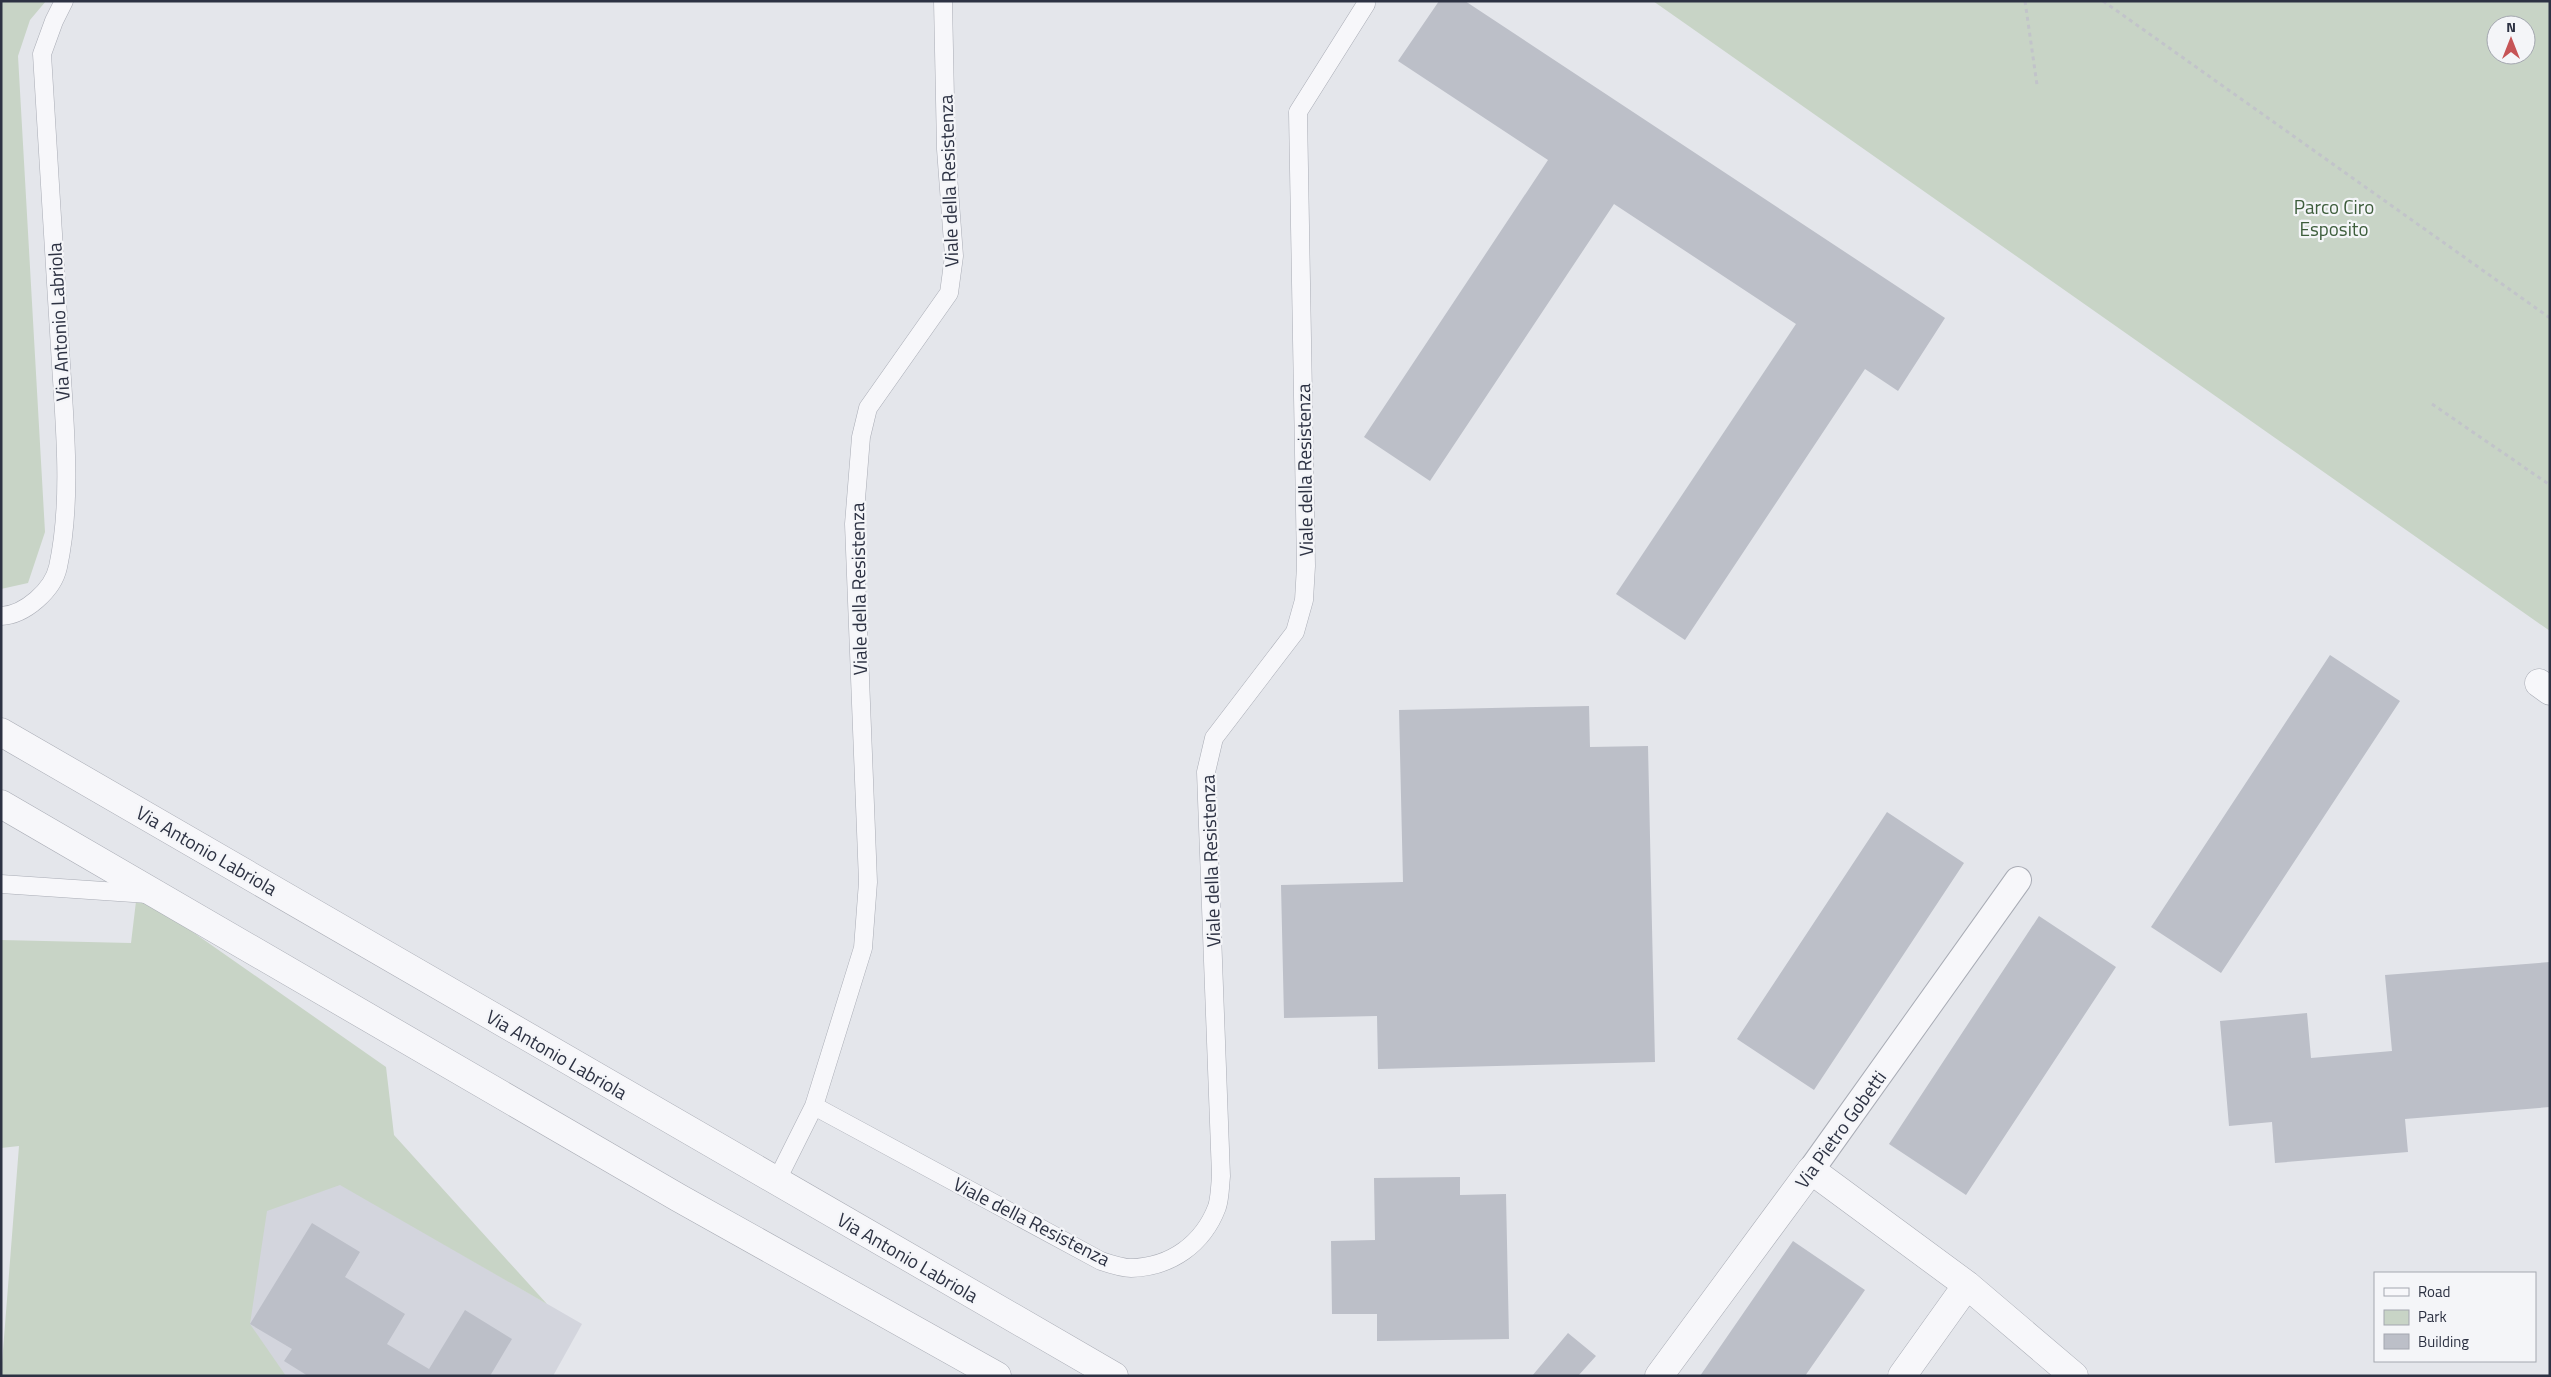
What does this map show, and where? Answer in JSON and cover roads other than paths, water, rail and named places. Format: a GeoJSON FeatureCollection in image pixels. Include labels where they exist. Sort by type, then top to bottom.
{"type":"FeatureCollection","features":[{"type":"Feature","properties":{"kind":"street","name":"Via Antonio Labriola"},"geometry":{"type":"LineString","coordinates":[[1,732],[1114,1376]]}},
{"type":"Feature","properties":{"kind":"street"},"geometry":{"type":"LineString","coordinates":[[1,804],[678,1198],[997,1376]]}},
{"type":"Feature","properties":{"kind":"street","name":"Via Pietro Gobetti"},"geometry":{"type":"LineString","coordinates":[[1658,1376],[1811,1170],[2018,880]]}},
{"type":"Feature","properties":{"kind":"street"},"geometry":{"type":"LineString","coordinates":[[1811,1170],[1967,1285],[2074,1376]]}},
{"type":"Feature","properties":{"kind":"street"},"geometry":{"type":"LineString","coordinates":[[1902,1376],[1967,1285]]}},
{"type":"Feature","properties":{"kind":"lane","name":"Via Antonio Labriola"},"geometry":{"type":"LineString","coordinates":[[1,616],[28,607],[46,590],[58,569],[65,507],[64,422],[42,54],[54,21],[64,1]]}},
{"type":"Feature","properties":{"kind":"lane","name":"Viale della Resistenza"},"geometry":{"type":"LineString","coordinates":[[776,1182],[814,1106],[863,948],[868,882],[854,524],[861,437],[868,408],[948,293],[954,256],[946,149],[943,1]]}},
{"type":"Feature","properties":{"kind":"lane","name":"Viale della Resistenza"},"geometry":{"type":"LineString","coordinates":[[814,1106],[1101,1261],[1129,1268],[1158,1265],[1184,1252],[1205,1231],[1218,1206],[1221,1176],[1206,772],[1214,738],[1295,632],[1304,600],[1306,566],[1298,112],[1365,2]]}},
{"type":"Feature","properties":{"kind":"lane"},"geometry":{"type":"LineString","coordinates":[[1,884],[156,895]]}},
{"type":"Feature","properties":{"kind":"park label","name":"Parco Ciro Esposito"},"geometry":{"type":"Point","coordinates":[2334,217]}}]}
